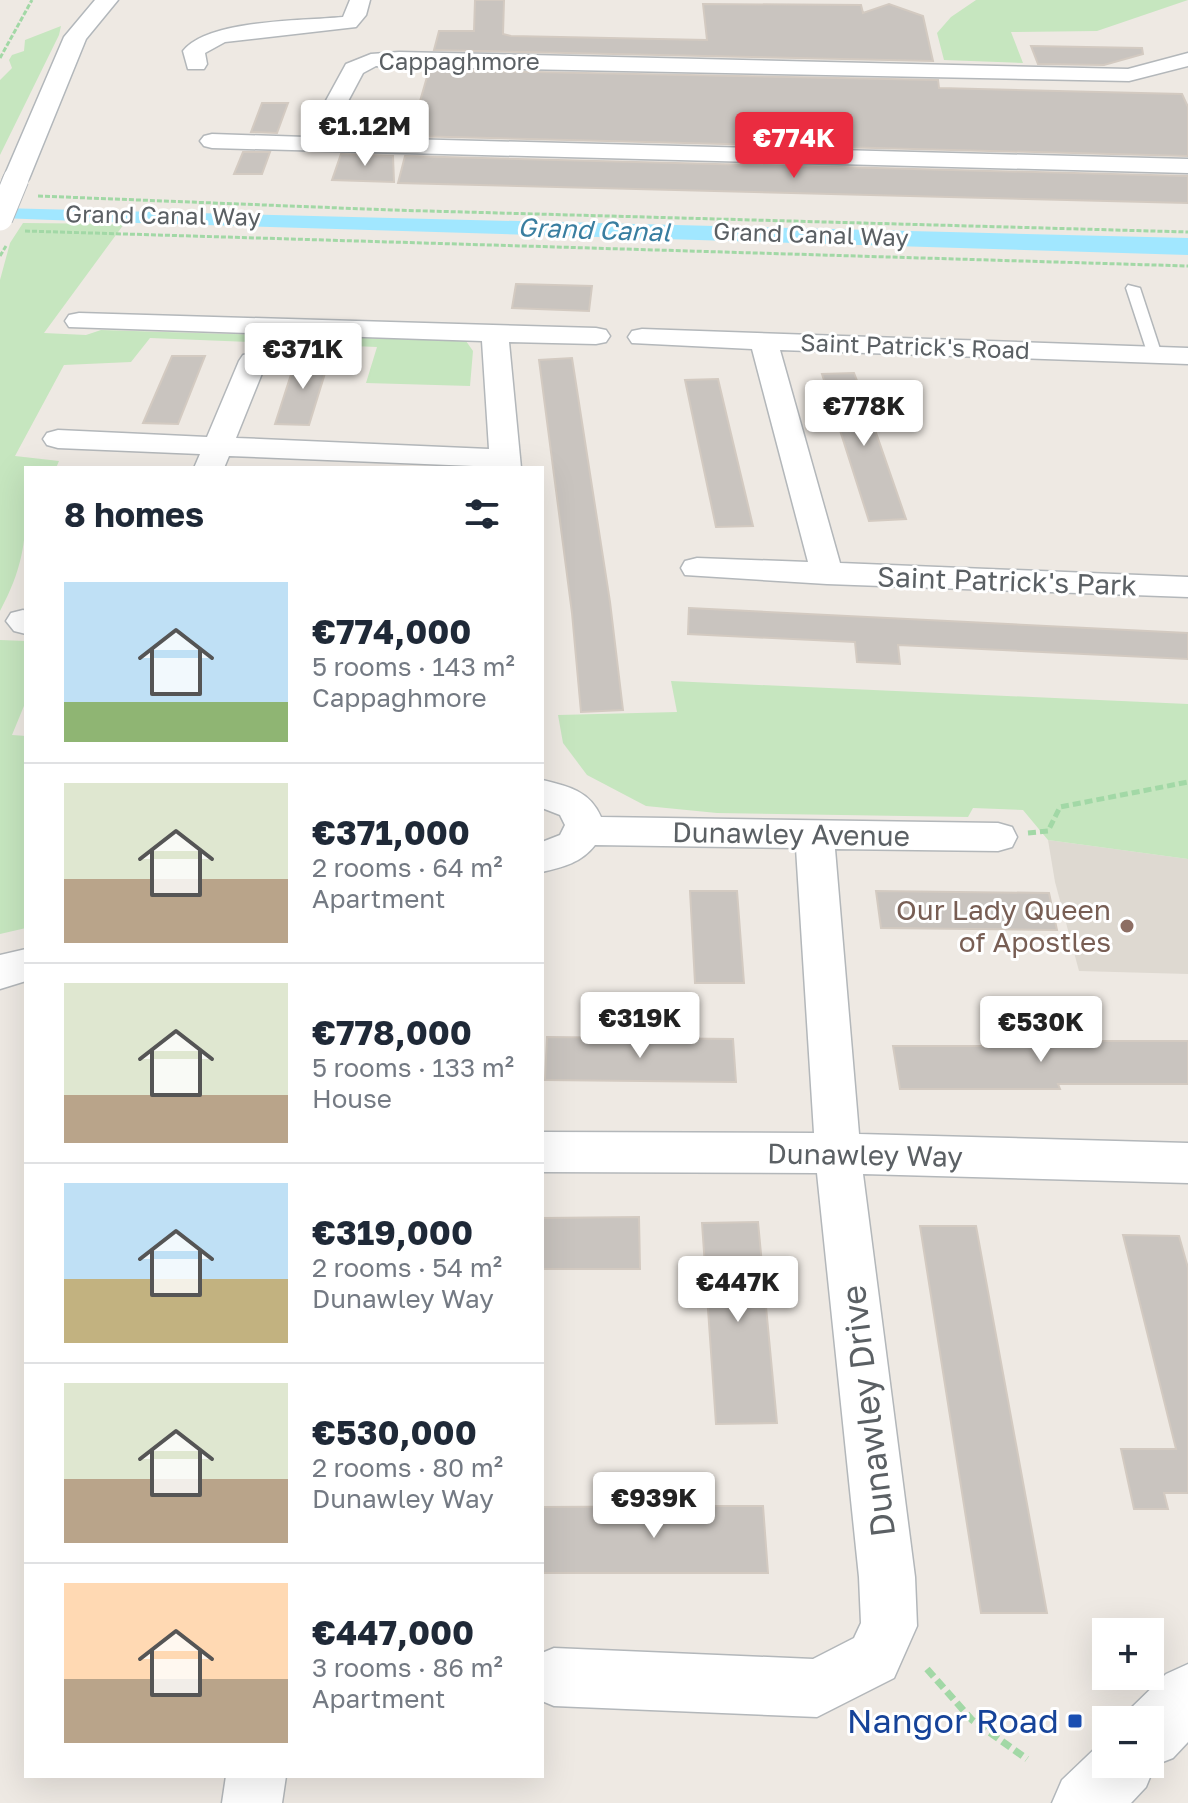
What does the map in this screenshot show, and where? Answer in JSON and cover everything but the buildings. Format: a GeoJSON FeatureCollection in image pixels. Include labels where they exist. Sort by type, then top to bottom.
{"type":"FeatureCollection","features":[{"type":"Feature","properties":{"kind":"main road"},"geometry":{"type":"LineString","coordinates":[[8,224],[24,188],[75,37],[75,19],[83,0]]}},
{"type":"Feature","properties":{"kind":"main road"},"geometry":{"type":"LineString","coordinates":[[75,37],[107,0]]}},
{"type":"Feature","properties":{"kind":"main road"},"geometry":{"type":"LineString","coordinates":[[1164,1721],[1188,1696]]}},
{"type":"Feature","properties":{"kind":"main road"},"geometry":{"type":"LineString","coordinates":[[1085,1803],[1109,1778]]}},
{"type":"Feature","properties":{"kind":"street"},"geometry":{"type":"LineString","coordinates":[[196,64],[194,51],[218,30],[349,23],[356,15],[360,0]]}},
{"type":"Feature","properties":{"kind":"street","name":"Cappaghmore"},"geometry":{"type":"LineString","coordinates":[[314,144],[354,69],[371,60],[399,58],[1129,75],[1188,59]]}},
{"type":"Feature","properties":{"kind":"street"},"geometry":{"type":"LineString","coordinates":[[212,141],[1188,166]]}},
{"type":"Feature","properties":{"kind":"street"},"geometry":{"type":"LineString","coordinates":[[79,321],[596,336]]}},
{"type":"Feature","properties":{"kind":"street"},"geometry":{"type":"LineString","coordinates":[[58,439],[213,458],[505,464],[495,334]]}},
{"type":"Feature","properties":{"kind":"street","name":"Saint Patrick's Road"},"geometry":{"type":"LineString","coordinates":[[642,337],[1188,356]]}},
{"type":"Feature","properties":{"kind":"street"},"geometry":{"type":"LineString","coordinates":[[764,342],[827,574]]}},
{"type":"Feature","properties":{"kind":"street"},"geometry":{"type":"LineString","coordinates":[[213,458],[253,361]]}},
{"type":"Feature","properties":{"kind":"street","name":"Saint Patrick's Park"},"geometry":{"type":"LineString","coordinates":[[697,568],[1188,587]]}},
{"type":"Feature","properties":{"kind":"street"},"geometry":{"type":"LineString","coordinates":[[544,794],[566,799],[575,805],[585,821],[584,831],[570,849],[544,857]]}},
{"type":"Feature","properties":{"kind":"street","name":"Dunawley Avenue"},"geometry":{"type":"LineString","coordinates":[[584,831],[815,836],[1011,835]]}},
{"type":"Feature","properties":{"kind":"street","name":"Dunawley Drive"},"geometry":{"type":"LineString","coordinates":[[554,1677],[817,1688],[874,1658],[889,1626],[887,1577],[838,1153],[815,836]]}},
{"type":"Feature","properties":{"kind":"street"},"geometry":{"type":"LineString","coordinates":[[0,972],[24,966]]}},
{"type":"Feature","properties":{"kind":"street","name":"Dunawley Way"},"geometry":{"type":"LineString","coordinates":[[544,1152],[838,1153],[1188,1163]]}},
{"type":"Feature","properties":{"kind":"street"},"geometry":{"type":"LineString","coordinates":[[252,1803],[256,1778]]}},
{"type":"Feature","properties":{"kind":"lane"},"geometry":{"type":"LineString","coordinates":[[1133,288],[1155,355]]}},
{"type":"Feature","properties":{"kind":"path"},"geometry":{"type":"LineString","coordinates":[[1,56],[32,0]]}},
{"type":"Feature","properties":{"kind":"path"},"geometry":{"type":"LineString","coordinates":[[24,188],[391,210],[1188,232]]}},
{"type":"Feature","properties":{"kind":"path","name":"Grand Canal Way"},"geometry":{"type":"LineString","coordinates":[[8,224],[1188,266]]}},
{"type":"Feature","properties":{"kind":"path"},"geometry":{"type":"LineString","coordinates":[[0,256],[6,246]]}},
{"type":"Feature","properties":{"kind":"path"},"geometry":{"type":"LineString","coordinates":[[1011,835],[1048,831],[1060,807],[1188,782]]}},
{"type":"Feature","properties":{"kind":"path"},"geometry":{"type":"LineString","coordinates":[[927,1669],[952,1703],[984,1733],[1027,1759]]}},
{"type":"Feature","properties":{"kind":"shaded area","name":"Our Lady Queen of Apostles"},"geometry":{"type":"Polygon","coordinates":[[[1048,840],[1188,859],[1188,974],[1079,971],[1055,882],[1048,840]]]}},
{"type":"Feature","properties":{"kind":"green space"},"geometry":{"type":"Polygon","coordinates":[[[976,0],[1188,0],[1097,31],[1011,32],[1023,63],[944,60],[937,33],[951,17],[976,0]]]}},
{"type":"Feature","properties":{"kind":"green space"},"geometry":{"type":"Polygon","coordinates":[[[61,26],[0,155],[0,80],[12,68],[9,60],[12,55],[24,51],[25,40],[61,26]]]}},
{"type":"Feature","properties":{"kind":"green space"},"geometry":{"type":"Polygon","coordinates":[[[23,223],[124,224],[44,333],[86,335],[101,330],[466,341],[473,351],[470,386],[366,383],[377,347],[150,338],[131,362],[64,365],[15,456],[59,461],[57,466],[24,466],[24,541],[16,574],[0,611],[0,280],[10,243],[23,223]]]}},
{"type":"Feature","properties":{"kind":"green space"},"geometry":{"type":"Polygon","coordinates":[[[0,640],[24,641],[24,706],[12,735],[24,736],[24,928],[0,934],[0,640]]]}},
{"type":"Feature","properties":{"kind":"green space"},"geometry":{"type":"Polygon","coordinates":[[[671,681],[1188,704],[1188,859],[1048,840],[1023,810],[973,808],[968,817],[717,813],[646,806],[587,775],[563,743],[558,715],[677,712],[671,681]]]}},
{"type":"Feature","properties":{"kind":"water","name":"Grand Canal"},"geometry":{"type":"Polygon","coordinates":[[[0,208],[1188,238],[1188,255],[0,218],[0,208]]]}},
{"type":"Feature","properties":{"kind":"place","name":"Our Lady Queen of Apostles"},"geometry":{"type":"Point","coordinates":[1127,926]}},
{"type":"Feature","properties":{"kind":"place","name":"Nangor Road"},"geometry":{"type":"Point","coordinates":[1075,1721]}}]}
